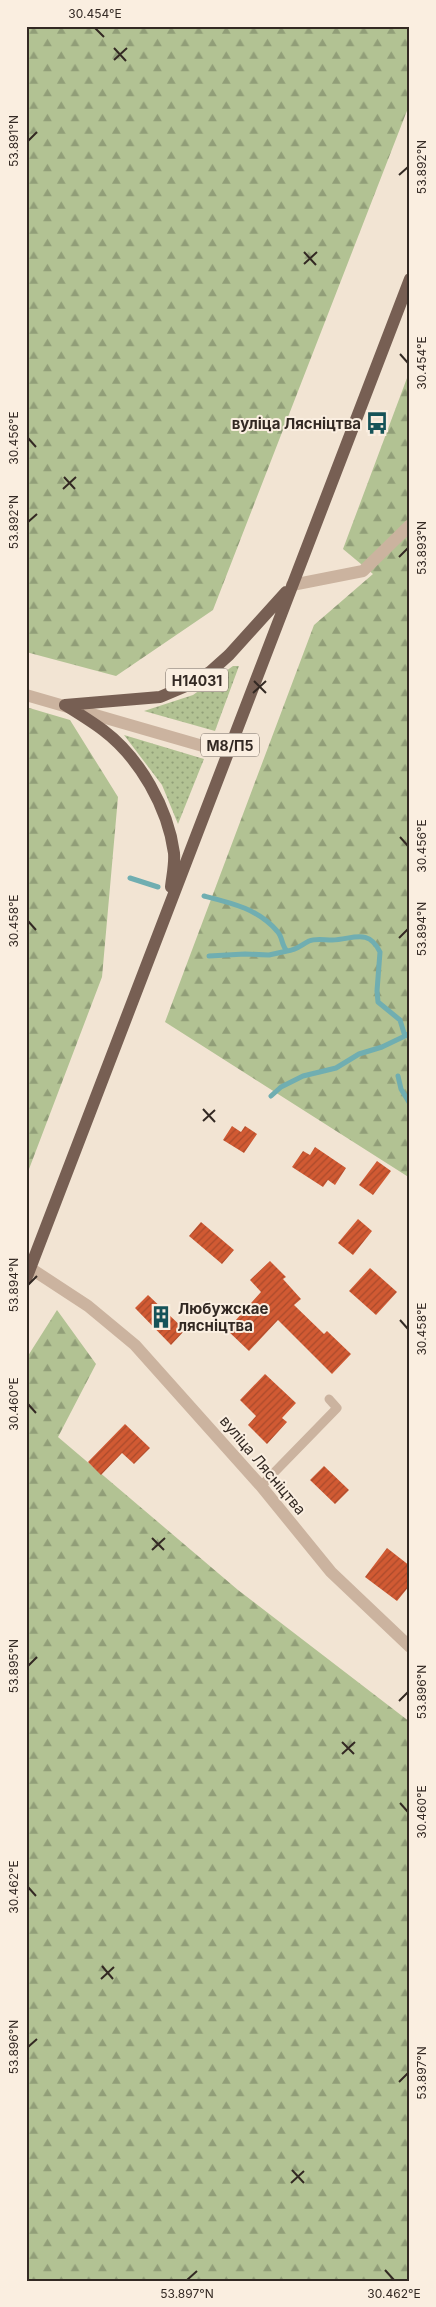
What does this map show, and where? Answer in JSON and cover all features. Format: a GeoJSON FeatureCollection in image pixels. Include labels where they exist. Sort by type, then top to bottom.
{"type":"FeatureCollection","features":[{"type":"Feature","properties":{"kind":"main road","name":"М8/П5"},"geometry":{"type":"LineString","coordinates":[[28,1274],[410,279]]}},
{"type":"Feature","properties":{"kind":"main road","name":"Н14031"},"geometry":{"type":"LineString","coordinates":[[65,704],[160,697],[186,686],[210,672],[229,655],[292,585]]}},
{"type":"Feature","properties":{"kind":"main road","name":"Н14031"},"geometry":{"type":"LineString","coordinates":[[65,704],[104,731],[126,751],[151,787],[168,826],[174,855],[169,905]]}},
{"type":"Feature","properties":{"kind":"street"},"geometry":{"type":"LineString","coordinates":[[292,585],[363,571],[410,525]]}},
{"type":"Feature","properties":{"kind":"street","name":"Н14031"},"geometry":{"type":"LineString","coordinates":[[26,694],[227,753]]}},
{"type":"Feature","properties":{"kind":"street","name":"вуліца Лясніцтва"},"geometry":{"type":"LineString","coordinates":[[28,1274],[88,1306],[121,1332],[156,1366],[261,1486],[331,1572],[410,1647]]}},
{"type":"Feature","properties":{"kind":"lane"},"geometry":{"type":"LineString","coordinates":[[261,1486],[337,1408],[328,1399]]}},
{"type":"Feature","properties":{"kind":"green space"},"geometry":{"type":"Polygon","coordinates":[[[26,26],[410,26],[410,103],[213,610],[116,676],[26,652],[26,26]]]}},
{"type":"Feature","properties":{"kind":"green space"},"geometry":{"type":"Polygon","coordinates":[[[410,370],[410,1178],[165,1022],[314,625],[373,574],[343,549],[410,370]]]}},
{"type":"Feature","properties":{"kind":"green space"},"geometry":{"type":"Polygon","coordinates":[[[233,666],[239,666],[215,731],[144,711],[193,695],[233,666]]]}},
{"type":"Feature","properties":{"kind":"green space"},"geometry":{"type":"Polygon","coordinates":[[[26,707],[70,720],[118,797],[102,977],[26,1177],[26,707]]]}},
{"type":"Feature","properties":{"kind":"green space"},"geometry":{"type":"Polygon","coordinates":[[[124,735],[204,759],[178,824],[162,785],[124,735]]]}},
{"type":"Feature","properties":{"kind":"green space"},"geometry":{"type":"Polygon","coordinates":[[[57,1310],[96,1364],[58,1437],[238,1590],[410,1722],[410,2281],[26,2281],[26,1359],[57,1310]]]}},
{"type":"Feature","properties":{"kind":"building"},"geometry":{"type":"Polygon","coordinates":[[[232,1126],[241,1132],[245,1126],[257,1134],[244,1153],[223,1140],[232,1126]]]}},
{"type":"Feature","properties":{"kind":"building"},"geometry":{"type":"Polygon","coordinates":[[[315,1147],[346,1168],[335,1185],[328,1180],[323,1187],[292,1167],[303,1151],[310,1155],[315,1147]]]}},
{"type":"Feature","properties":{"kind":"building"},"geometry":{"type":"Polygon","coordinates":[[[377,1161],[391,1171],[373,1195],[359,1185],[377,1161]]]}},
{"type":"Feature","properties":{"kind":"building"},"geometry":{"type":"Polygon","coordinates":[[[358,1219],[372,1231],[353,1255],[338,1243],[358,1219]]]}},
{"type":"Feature","properties":{"kind":"building"},"geometry":{"type":"Polygon","coordinates":[[[201,1222],[234,1250],[222,1264],[189,1236],[201,1222]]]}},
{"type":"Feature","properties":{"kind":"building"},"geometry":{"type":"Polygon","coordinates":[[[270,1261],[286,1277],[283,1279],[301,1299],[294,1305],[324,1334],[327,1331],[351,1354],[332,1374],[278,1320],[249,1351],[227,1330],[261,1292],[250,1280],[270,1261]]]}},
{"type":"Feature","properties":{"kind":"building"},"geometry":{"type":"Polygon","coordinates":[[[370,1268],[397,1292],[376,1315],[349,1291],[370,1268]]]}},
{"type":"Feature","properties":{"kind":"building","name":"Любужскае лясніцтва"},"geometry":{"type":"Polygon","coordinates":[[[148,1295],[185,1330],[171,1345],[135,1308],[148,1295]]]}},
{"type":"Feature","properties":{"kind":"building"},"geometry":{"type":"Polygon","coordinates":[[[265,1374],[296,1403],[282,1418],[287,1422],[267,1444],[248,1425],[256,1416],[240,1400],[265,1374]]]}},
{"type":"Feature","properties":{"kind":"building"},"geometry":{"type":"Polygon","coordinates":[[[125,1424],[150,1448],[134,1464],[122,1453],[101,1475],[88,1462],[125,1424]]]}},
{"type":"Feature","properties":{"kind":"building"},"geometry":{"type":"Polygon","coordinates":[[[324,1466],[349,1490],[335,1504],[310,1480],[324,1466]]]}},
{"type":"Feature","properties":{"kind":"building"},"geometry":{"type":"Polygon","coordinates":[[[387,1548],[410,1566],[410,1585],[397,1601],[365,1577],[387,1548]]]}},
{"type":"Feature","properties":{"kind":"waterway"},"geometry":{"type":"LineString","coordinates":[[130,878],[158,887]]}},
{"type":"Feature","properties":{"kind":"waterway"},"geometry":{"type":"LineString","coordinates":[[204,896],[234,904],[262,917],[279,933],[287,951],[314,940],[359,937],[365,937],[370,940],[380,952],[378,1002],[400,1020],[404,1033],[410,1037]]}},
{"type":"Feature","properties":{"kind":"waterway"},"geometry":{"type":"LineString","coordinates":[[209,956],[269,955],[287,951]]}},
{"type":"Feature","properties":{"kind":"waterway"},"geometry":{"type":"LineString","coordinates":[[271,1096],[281,1087],[303,1076],[336,1068],[359,1054],[382,1047],[407,1035]]}},
{"type":"Feature","properties":{"kind":"waterway"},"geometry":{"type":"LineString","coordinates":[[398,1076],[401,1089],[410,1104]]}},
{"type":"Feature","properties":{"kind":"place","name":"вуліца Лясніцтва"},"geometry":{"type":"Point","coordinates":[377,423]}},
{"type":"Feature","properties":{"kind":"place","name":"Любужскае лясніцтва"},"geometry":{"type":"Point","coordinates":[161,1317]}}]}
